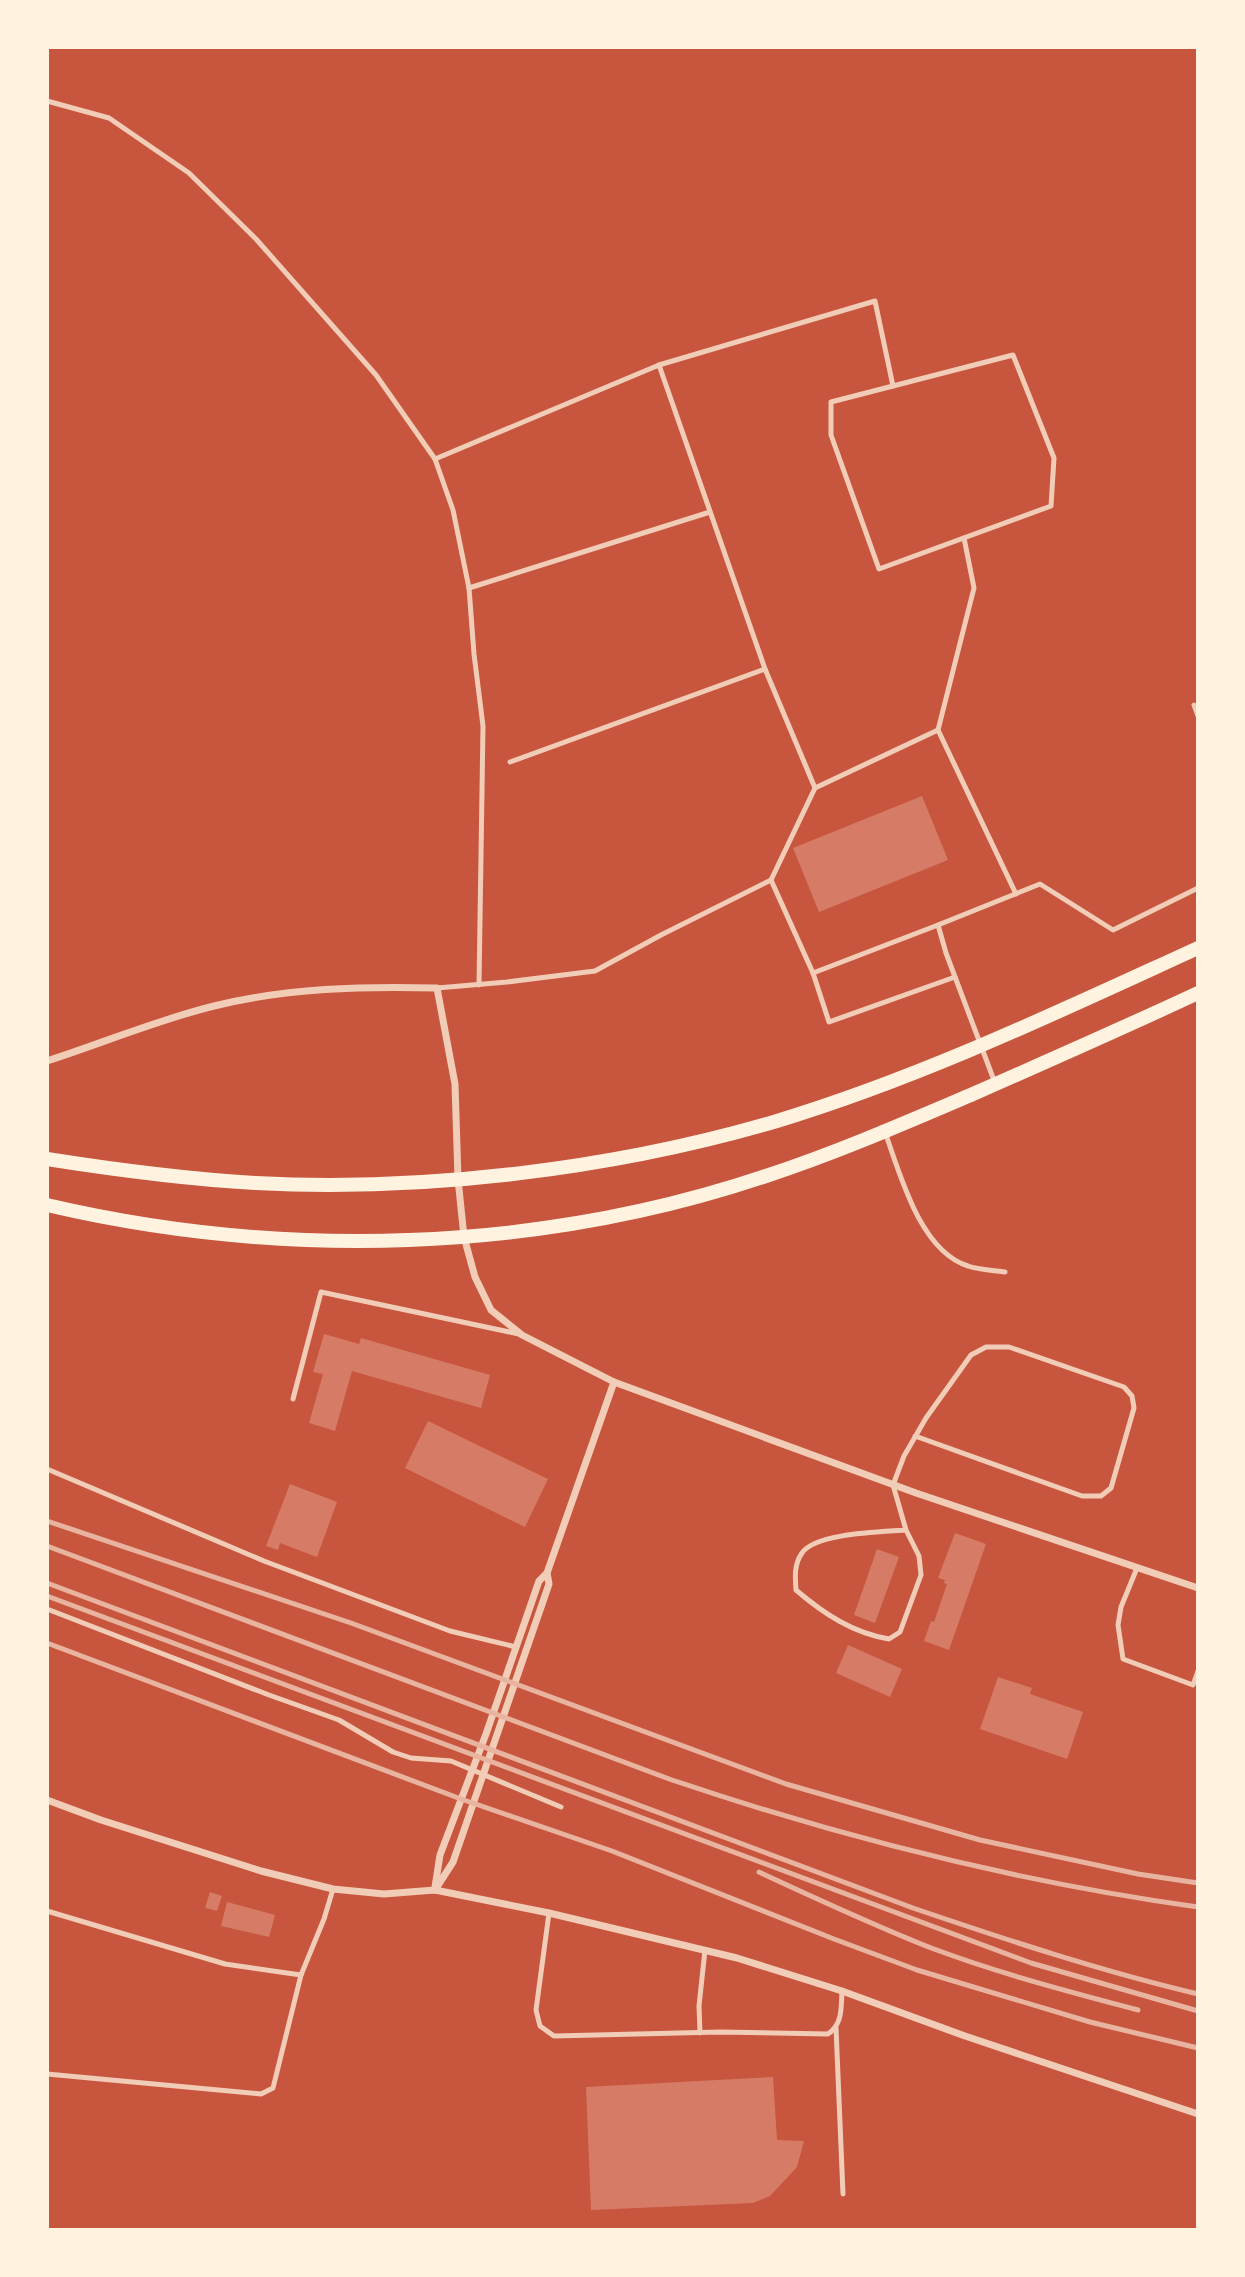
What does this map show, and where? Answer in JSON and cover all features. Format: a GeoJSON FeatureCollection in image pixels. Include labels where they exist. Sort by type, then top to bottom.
{"type":"FeatureCollection","features":[{"type":"Feature","properties":{"kind":"main road"},"geometry":{"type":"LineString","coordinates":[[47,1159],[120,1171],[259,1183],[353,1184],[458,1179],[596,1161],[708,1138],[841,1100],[981,1045],[1196,954]]}},
{"type":"Feature","properties":{"kind":"main road"},"geometry":{"type":"LineString","coordinates":[[47,1205],[144,1225],[345,1241],[464,1237],[587,1221],[662,1205],[765,1177],[885,1132],[1198,993]]}},
{"type":"Feature","properties":{"kind":"street"},"geometry":{"type":"LineString","coordinates":[[47,1061],[171,1018],[256,997],[356,986],[437,988],[455,1084],[458,1179],[464,1237],[475,1277],[491,1310],[522,1335],[614,1382],[893,1485],[1198,1588]]}},
{"type":"Feature","properties":{"kind":"street"},"geometry":{"type":"LineString","coordinates":[[435,1890],[440,1856],[539,1581],[547,1573],[614,1382]]}},
{"type":"Feature","properties":{"kind":"street"},"geometry":{"type":"LineString","coordinates":[[435,1890],[453,1862],[549,1584],[547,1573]]}},
{"type":"Feature","properties":{"kind":"street"},"geometry":{"type":"LineString","coordinates":[[47,1800],[261,1871],[333,1889],[384,1894],[435,1890],[549,1913],[737,1958],[842,1991],[1198,2114]]}},
{"type":"Feature","properties":{"kind":"lane"},"geometry":{"type":"LineString","coordinates":[[47,101],[109,118],[189,173],[256,239],[376,375],[435,459],[453,510],[469,588],[483,726],[479,985]]}},
{"type":"Feature","properties":{"kind":"lane"},"geometry":{"type":"LineString","coordinates":[[435,459],[659,365],[875,301],[893,386]]}},
{"type":"Feature","properties":{"kind":"lane"},"geometry":{"type":"LineString","coordinates":[[1013,355],[1054,458],[1051,506],[879,569],[831,435],[831,402],[893,386],[1013,355]]}},
{"type":"Feature","properties":{"kind":"lane"},"geometry":{"type":"LineString","coordinates":[[659,365],[765,669],[815,788]]}},
{"type":"Feature","properties":{"kind":"lane"},"geometry":{"type":"LineString","coordinates":[[469,588],[710,512]]}},
{"type":"Feature","properties":{"kind":"lane"},"geometry":{"type":"LineString","coordinates":[[964,538],[974,588],[938,730],[1016,894]]}},
{"type":"Feature","properties":{"kind":"lane"},"geometry":{"type":"LineString","coordinates":[[510,762],[765,669]]}},
{"type":"Feature","properties":{"kind":"lane"},"geometry":{"type":"LineString","coordinates":[[1194,705],[1198,716]]}},
{"type":"Feature","properties":{"kind":"lane"},"geometry":{"type":"LineString","coordinates":[[437,988],[595,971],[660,935],[771,880],[815,788],[938,730]]}},
{"type":"Feature","properties":{"kind":"lane"},"geometry":{"type":"LineString","coordinates":[[771,880],[813,973],[829,1022],[956,977]]}},
{"type":"Feature","properties":{"kind":"lane"},"geometry":{"type":"LineString","coordinates":[[813,973],[1040,884],[1113,930],[1198,888]]}},
{"type":"Feature","properties":{"kind":"lane"},"geometry":{"type":"LineString","coordinates":[[938,925],[995,1084]]}},
{"type":"Feature","properties":{"kind":"lane"},"geometry":{"type":"LineString","coordinates":[[885,1132],[909,1199],[934,1245],[966,1266],[1005,1272]]}},
{"type":"Feature","properties":{"kind":"lane"},"geometry":{"type":"LineString","coordinates":[[293,1399],[321,1292],[522,1335]]}},
{"type":"Feature","properties":{"kind":"lane"},"geometry":{"type":"LineString","coordinates":[[906,1530],[841,1537],[814,1543],[802,1552],[794,1572],[796,1590],[815,1606],[864,1634],[889,1639],[900,1632],[921,1575],[919,1556],[906,1530],[893,1485],[915,1436],[971,1355],[986,1347],[1009,1347],[1125,1387],[1132,1396],[1134,1408],[1111,1488],[1101,1496],[1082,1496],[915,1436]]}},
{"type":"Feature","properties":{"kind":"lane"},"geometry":{"type":"LineString","coordinates":[[47,1469],[264,1562],[450,1631],[516,1647]]}},
{"type":"Feature","properties":{"kind":"lane"},"geometry":{"type":"LineString","coordinates":[[1138,1568],[1121,1607],[1118,1625],[1123,1660],[1193,1685],[1198,1671]]}},
{"type":"Feature","properties":{"kind":"lane"},"geometry":{"type":"LineString","coordinates":[[47,1609],[340,1720],[393,1752],[411,1758],[451,1761],[561,1807]]}},
{"type":"Feature","properties":{"kind":"lane"},"geometry":{"type":"LineString","coordinates":[[47,2074],[261,2094],[273,2088],[301,1975],[333,1889]]}},
{"type":"Feature","properties":{"kind":"lane"},"geometry":{"type":"LineString","coordinates":[[47,1911],[225,1964],[301,1975]]}},
{"type":"Feature","properties":{"kind":"lane"},"geometry":{"type":"LineString","coordinates":[[549,1913],[536,2010],[540,2026],[554,2036],[828,2034],[836,2028]]}},
{"type":"Feature","properties":{"kind":"lane"},"geometry":{"type":"LineString","coordinates":[[700,2033],[699,2006],[705,1950]]}},
{"type":"Feature","properties":{"kind":"lane"},"geometry":{"type":"LineString","coordinates":[[842,1991],[836,2028],[843,2194]]}},
{"type":"Feature","properties":{"kind":"building"},"geometry":{"type":"Polygon","coordinates":[[[922,796],[948,860],[819,912],[793,848],[922,796]]]}},
{"type":"Feature","properties":{"kind":"building"},"geometry":{"type":"Polygon","coordinates":[[[324,1334],[359,1344],[361,1338],[490,1375],[481,1408],[352,1371],[335,1431],[309,1423],[323,1374],[313,1372],[324,1334]]]}},
{"type":"Feature","properties":{"kind":"building"},"geometry":{"type":"Polygon","coordinates":[[[428,1421],[548,1479],[525,1527],[405,1468],[428,1421]]]}},
{"type":"Feature","properties":{"kind":"building"},"geometry":{"type":"Polygon","coordinates":[[[290,1484],[337,1502],[317,1557],[280,1543],[278,1550],[266,1546],[290,1484]]]}},
{"type":"Feature","properties":{"kind":"building"},"geometry":{"type":"Polygon","coordinates":[[[955,1533],[986,1544],[949,1650],[924,1641],[931,1621],[934,1622],[947,1584],[944,1583],[945,1580],[938,1578],[955,1533]]]}},
{"type":"Feature","properties":{"kind":"building"},"geometry":{"type":"Polygon","coordinates":[[[877,1549],[899,1557],[875,1623],[854,1615],[877,1549]]]}},
{"type":"Feature","properties":{"kind":"building"},"geometry":{"type":"Polygon","coordinates":[[[848,1645],[902,1669],[890,1697],[836,1673],[848,1645]]]}},
{"type":"Feature","properties":{"kind":"building"},"geometry":{"type":"Polygon","coordinates":[[[998,1677],[1032,1688],[1030,1694],[1083,1712],[1067,1759],[980,1729],[998,1677]]]}},
{"type":"Feature","properties":{"kind":"building"},"geometry":{"type":"Polygon","coordinates":[[[210,1892],[222,1896],[217,1911],[205,1908],[210,1892]]]}},
{"type":"Feature","properties":{"kind":"building"},"geometry":{"type":"Polygon","coordinates":[[[227,1902],[275,1915],[269,1937],[221,1926],[227,1902]]]}},
{"type":"Feature","properties":{"kind":"building"},"geometry":{"type":"Polygon","coordinates":[[[773,2077],[777,2140],[804,2141],[797,2167],[770,2196],[753,2203],[591,2210],[586,2087],[773,2077]]]}},
{"type":"Feature","properties":{"kind":"railway"},"geometry":{"type":"LineString","coordinates":[[47,1521],[351,1623],[786,1784],[980,1840],[1138,1874],[1198,1883]]}},
{"type":"Feature","properties":{"kind":"railway"},"geometry":{"type":"LineString","coordinates":[[47,1546],[672,1780],[737,1801],[932,1856],[1064,1885],[1198,1907]]}},
{"type":"Feature","properties":{"kind":"railway"},"geometry":{"type":"LineString","coordinates":[[47,1583],[913,1908],[1054,1954],[1198,1994]]}},
{"type":"Feature","properties":{"kind":"railway"},"geometry":{"type":"LineString","coordinates":[[47,1596],[1031,1963],[1198,2011]]}},
{"type":"Feature","properties":{"kind":"railway"},"geometry":{"type":"LineString","coordinates":[[47,1643],[461,1799],[612,1851],[917,1970],[1090,2022],[1198,2048]]}},
{"type":"Feature","properties":{"kind":"railway"},"geometry":{"type":"LineString","coordinates":[[759,1872],[934,1949],[1010,1975],[1138,2010]]}}]}
